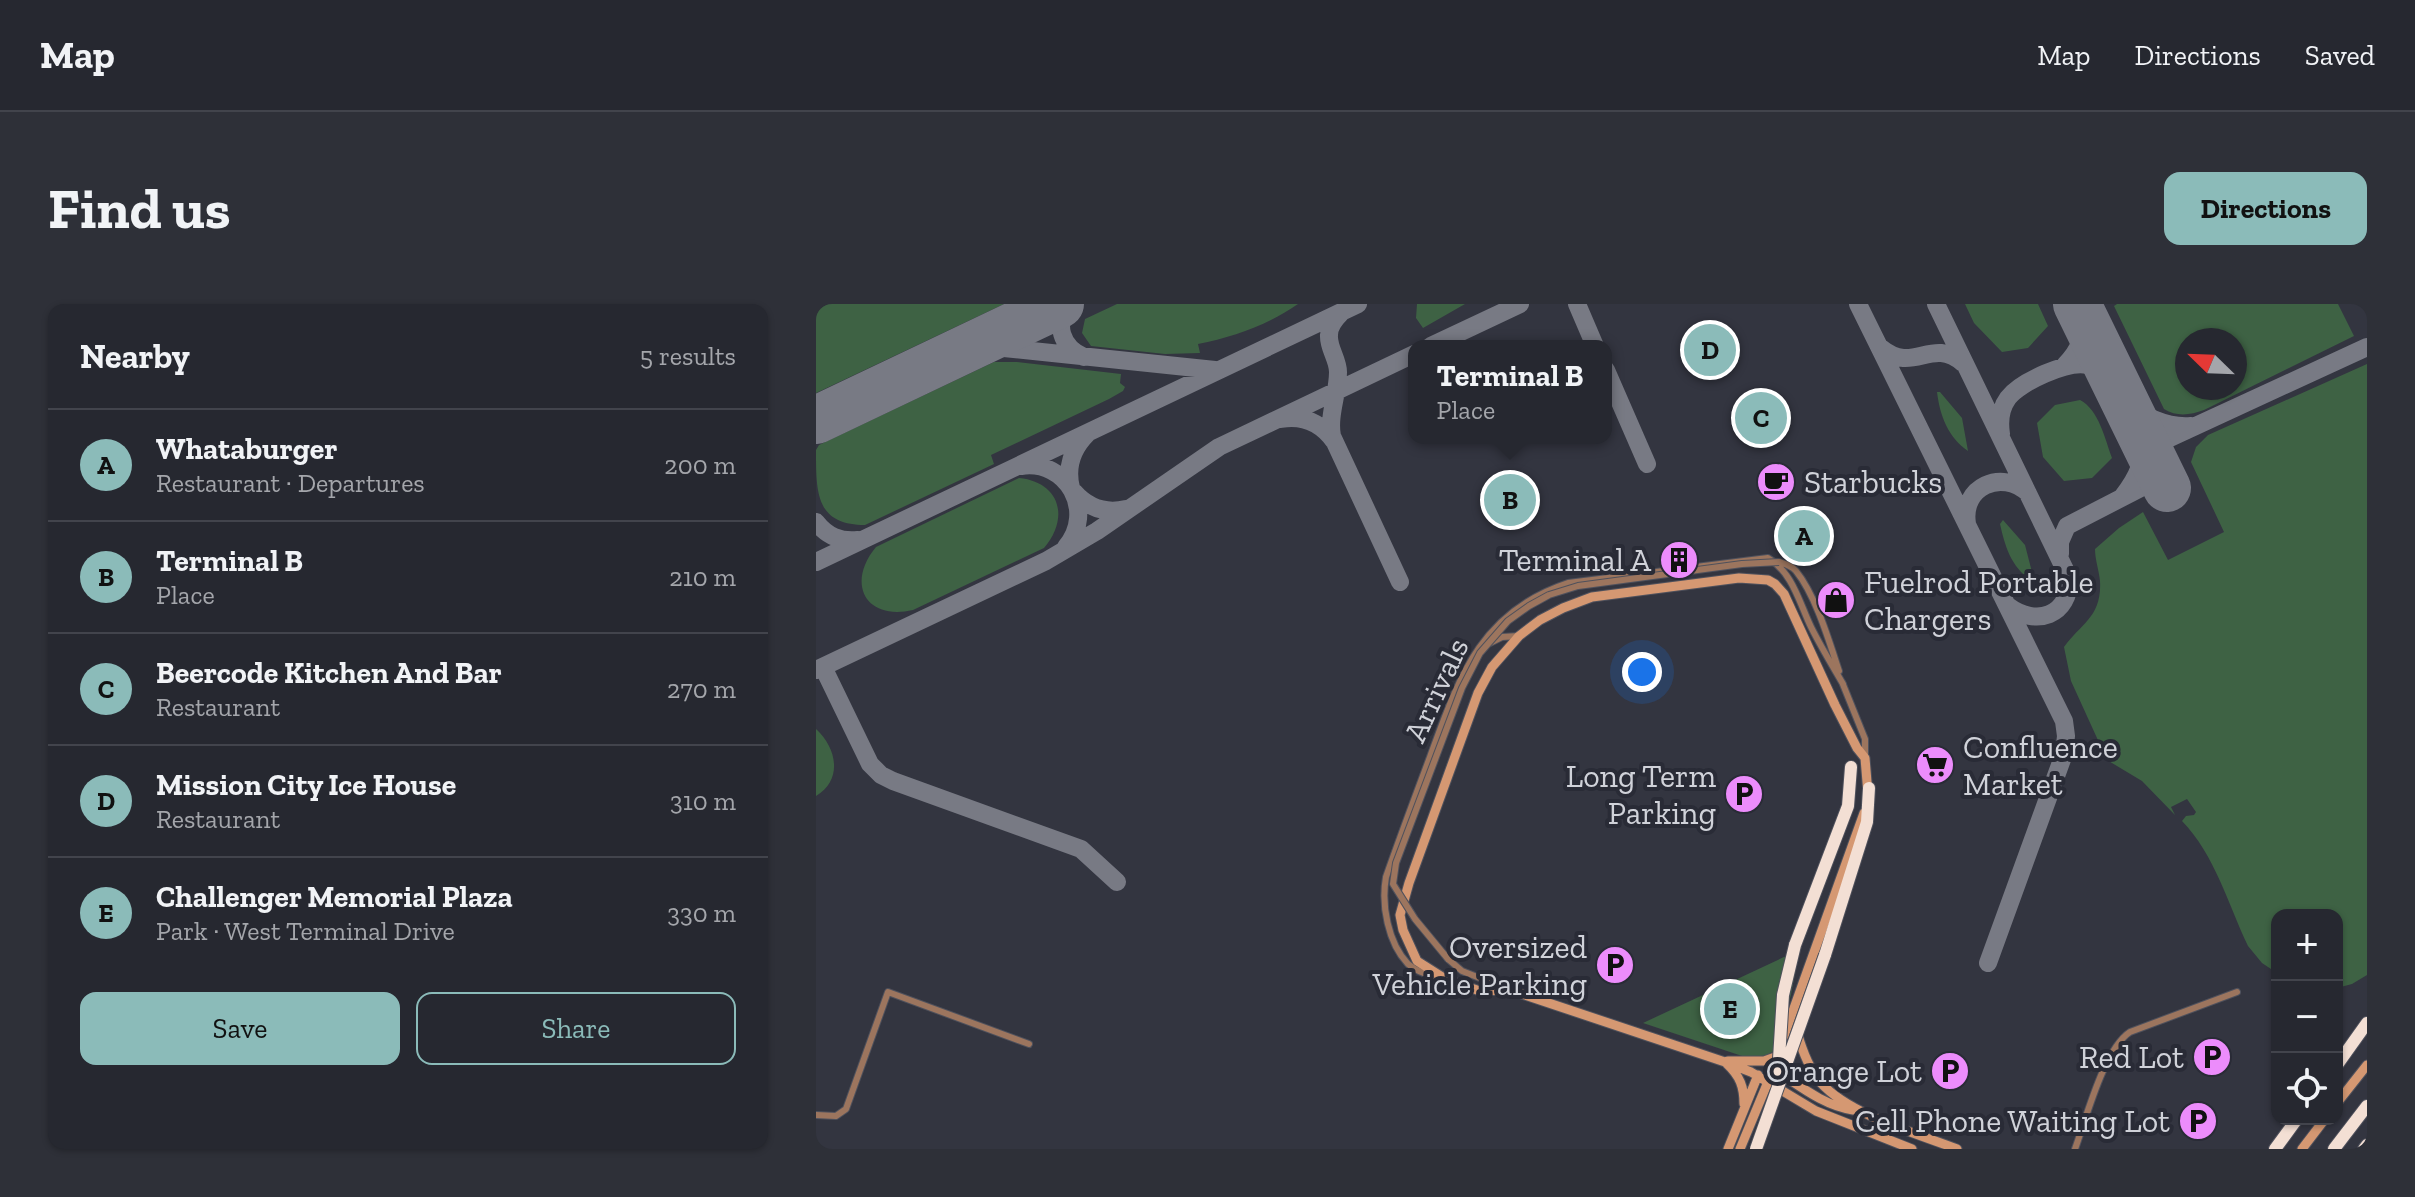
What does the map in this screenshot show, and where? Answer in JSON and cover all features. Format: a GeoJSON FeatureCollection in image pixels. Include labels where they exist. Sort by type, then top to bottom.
{"type":"FeatureCollection","features":[{"type":"Feature","properties":{"kind":"highway"},"geometry":{"type":"LineString","coordinates":[[1772,1088],[1783,995],[1795,945],[1848,806],[1851,767]]}},
{"type":"Feature","properties":{"kind":"highway"},"geometry":{"type":"LineString","coordinates":[[1756,1149],[1772,1088],[1825,955],[1867,822],[1869,788]]}},
{"type":"Feature","properties":{"kind":"highway"},"geometry":{"type":"LineString","coordinates":[[2343,1057],[2367,1023]]}},
{"type":"Feature","properties":{"kind":"highway"},"geometry":{"type":"LineString","coordinates":[[2334,1149],[2367,1106]]}},
{"type":"Feature","properties":{"kind":"highway"},"geometry":{"type":"LineString","coordinates":[[2275,1149],[2293,1125]]}},
{"type":"Feature","properties":{"kind":"main road"},"geometry":{"type":"LineString","coordinates":[[1740,1149],[1772,1088],[1774,1069],[1794,1005],[1862,819],[1869,788],[1865,758],[1835,705],[1794,613],[1778,588],[1768,580],[1739,578],[1592,597],[1540,620],[1519,636],[1492,667],[1478,693],[1400,915],[1417,961],[1447,980],[1480,991],[1510,990],[1725,1062],[1758,1075],[1772,1088],[1816,1111],[1912,1149]]}},
{"type":"Feature","properties":{"kind":"main road"},"geometry":{"type":"LineString","coordinates":[[1794,1005],[1801,1048],[1819,1081],[1833,1095],[1860,1111],[1957,1149]]}},
{"type":"Feature","properties":{"kind":"main road"},"geometry":{"type":"LineString","coordinates":[[1725,1062],[1764,1061],[1778,1056]]}},
{"type":"Feature","properties":{"kind":"main road"},"geometry":{"type":"LineString","coordinates":[[1725,1062],[1735,1071],[1744,1089],[1744,1109]]}},
{"type":"Feature","properties":{"kind":"main road"},"geometry":{"type":"LineString","coordinates":[[2343,1095],[2367,1065]]}},
{"type":"Feature","properties":{"kind":"main road"},"geometry":{"type":"LineString","coordinates":[[1731,1149],[1758,1075],[1765,1070],[1774,1069],[1816,1097],[1839,1108],[1860,1111]]}},
{"type":"Feature","properties":{"kind":"main road"},"geometry":{"type":"LineString","coordinates":[[1755,1116],[1765,1106],[1776,1103],[1807,1105]]}},
{"type":"Feature","properties":{"kind":"main road"},"geometry":{"type":"LineString","coordinates":[[2302,1149],[2320,1125]]}},
{"type":"Feature","properties":{"kind":"street","name":"Arrivals"},"geometry":{"type":"LineString","coordinates":[[1447,980],[1427,975],[1411,966],[1399,952],[1389,926],[1383,895],[1386,877],[1454,692],[1470,659],[1491,632],[1527,601],[1558,587],[1592,580],[1768,558],[1780,565],[1788,576],[1843,684]]}},
{"type":"Feature","properties":{"kind":"street"},"geometry":{"type":"LineString","coordinates":[[1510,990],[1462,971],[1448,959],[1400,899],[1393,884],[1396,863],[1462,688],[1480,653],[1508,621],[1549,595],[1578,586],[1742,564],[1779,562],[1794,568],[1826,630],[1865,739],[1865,758]]}},
{"type":"Feature","properties":{"kind":"street"},"geometry":{"type":"LineString","coordinates":[[1470,659],[1502,637],[1519,636]]}},
{"type":"Feature","properties":{"kind":"street"},"geometry":{"type":"LineString","coordinates":[[816,1115],[836,1116],[846,1109],[888,992],[1029,1044]]}},
{"type":"Feature","properties":{"kind":"street"},"geometry":{"type":"LineString","coordinates":[[2075,1149],[2109,1056],[2122,1037],[2237,992]]}},
{"type":"Feature","properties":{"kind":"green space"},"geometry":{"type":"Polygon","coordinates":[[[816,304],[1004,304],[816,393],[816,304]]]}},
{"type":"Feature","properties":{"kind":"green space"},"geometry":{"type":"Polygon","coordinates":[[[1117,304],[1298,304],[1250,329],[1198,344],[1200,353],[1165,354],[1091,346],[1082,333],[1085,319],[1117,304]]]}},
{"type":"Feature","properties":{"kind":"green space"},"geometry":{"type":"Polygon","coordinates":[[[1417,304],[1465,304],[1423,328],[1416,318],[1417,304]]]}},
{"type":"Feature","properties":{"kind":"green space"},"geometry":{"type":"Polygon","coordinates":[[[1965,304],[2038,304],[2048,326],[2028,348],[2002,352],[1974,323],[1965,304]]]}},
{"type":"Feature","properties":{"kind":"green space"},"geometry":{"type":"Polygon","coordinates":[[[2117,304],[2338,304],[2354,336],[2247,389],[2247,328],[2175,328],[2175,400],[2224,400],[2189,414],[2164,409],[2114,306],[2117,304]]]}},
{"type":"Feature","properties":{"kind":"green space"},"geometry":{"type":"Polygon","coordinates":[[[994,362],[1121,374],[1120,383],[1125,387],[1109,399],[991,455],[994,464],[865,525],[849,524],[828,513],[822,504],[817,480],[816,450],[819,445],[994,362]]]}},
{"type":"Feature","properties":{"kind":"green space"},"geometry":{"type":"Polygon","coordinates":[[[2367,364],[2367,975],[2343,986],[2343,909],[2271,909],[2271,969],[2262,963],[2248,946],[2203,849],[2182,821],[2196,812],[2187,799],[2171,807],[2175,815],[2142,781],[2107,760],[2071,681],[2064,647],[2098,603],[2100,581],[2095,549],[2143,512],[2168,560],[2224,532],[2191,462],[2196,447],[2208,435],[2367,364]]]}},
{"type":"Feature","properties":{"kind":"green space"},"geometry":{"type":"Polygon","coordinates":[[[1937,392],[1962,418],[1968,451],[1946,425],[1937,392]]]}},
{"type":"Feature","properties":{"kind":"green space"},"geometry":{"type":"Polygon","coordinates":[[[2080,400],[2097,418],[2112,458],[2092,478],[2064,481],[2043,457],[2037,423],[2055,405],[2080,400]]]}},
{"type":"Feature","properties":{"kind":"green space"},"geometry":{"type":"Polygon","coordinates":[[[1019,478],[1044,486],[1057,503],[1057,525],[1044,548],[913,610],[883,610],[865,596],[862,574],[876,547],[1019,478]]]}},
{"type":"Feature","properties":{"kind":"green space"},"geometry":{"type":"Polygon","coordinates":[[[2003,520],[2025,545],[2033,576],[2031,580],[2018,569],[2010,555],[2000,524],[2003,520]]]}},
{"type":"Feature","properties":{"kind":"green space"},"geometry":{"type":"Polygon","coordinates":[[[816,729],[829,745],[834,764],[830,781],[816,796],[816,729]]]}},
{"type":"Feature","properties":{"kind":"green space"},"geometry":{"type":"Polygon","coordinates":[[[1799,950],[1791,995],[1774,1051],[1758,1060],[1643,1023],[1799,950]]]}},
{"type":"Feature","properties":{"kind":"taxiway"},"geometry":{"type":"LineString","coordinates":[[1069,304],[1062,319],[1062,334],[1070,347],[1084,357]]}},
{"type":"Feature","properties":{"kind":"taxiway"},"geometry":{"type":"LineString","coordinates":[[816,562],[1358,304]]}},
{"type":"Feature","properties":{"kind":"taxiway"},"geometry":{"type":"LineString","coordinates":[[1444,340],[1520,304]]}},
{"type":"Feature","properties":{"kind":"taxiway"},"geometry":{"type":"LineString","coordinates":[[1577,304],[1592,340]]}},
{"type":"Feature","properties":{"kind":"taxiway"},"geometry":{"type":"LineString","coordinates":[[1858,304],[2064,721],[2064,754],[1988,963]]}},
{"type":"Feature","properties":{"kind":"taxiway"},"geometry":{"type":"LineString","coordinates":[[1936,304],[2069,578],[2064,601],[2049,614],[2029,616],[2008,606]]}},
{"type":"Feature","properties":{"kind":"taxiway"},"geometry":{"type":"LineString","coordinates":[[1341,313],[1331,326],[1329,335],[1338,372],[1331,420],[1332,436],[1400,582]]}},
{"type":"Feature","properties":{"kind":"taxiway"},"geometry":{"type":"LineString","coordinates":[[2065,365],[2080,342],[2082,315]]}},
{"type":"Feature","properties":{"kind":"taxiway"},"geometry":{"type":"LineString","coordinates":[[963,350],[984,346],[1215,370]]}},
{"type":"Feature","properties":{"kind":"taxiway"},"geometry":{"type":"LineString","coordinates":[[2148,448],[2367,347]]}},
{"type":"Feature","properties":{"kind":"taxiway"},"geometry":{"type":"LineString","coordinates":[[1881,348],[1903,358],[1941,353],[1963,363]]}},
{"type":"Feature","properties":{"kind":"taxiway"},"geometry":{"type":"LineString","coordinates":[[816,670],[1046,561],[1097,531],[1219,447],[1408,357]]}},
{"type":"Feature","properties":{"kind":"taxiway"},"geometry":{"type":"LineString","coordinates":[[2001,434],[2001,415],[2008,398],[2023,385],[2045,374],[2079,364],[2099,369],[2115,381]]}},
{"type":"Feature","properties":{"kind":"taxiway"},"geometry":{"type":"LineString","coordinates":[[1612,384],[1647,464]]}},
{"type":"Feature","properties":{"kind":"taxiway"},"geometry":{"type":"LineString","coordinates":[[2124,399],[2154,420],[2191,426]]}},
{"type":"Feature","properties":{"kind":"taxiway"},"geometry":{"type":"LineString","coordinates":[[1281,419],[1297,418],[1311,422],[1334,441]]}},
{"type":"Feature","properties":{"kind":"taxiway"},"geometry":{"type":"LineString","coordinates":[[1071,488],[1069,473],[1072,459],[1077,446],[1087,434]]}},
{"type":"Feature","properties":{"kind":"taxiway"},"geometry":{"type":"LineString","coordinates":[[2123,496],[2139,468],[2143,453],[2142,437]]}},
{"type":"Feature","properties":{"kind":"taxiway"},"geometry":{"type":"LineString","coordinates":[[1021,466],[1037,466],[1052,471],[1072,490],[1078,518],[1075,533],[1066,547]]}},
{"type":"Feature","properties":{"kind":"taxiway"},"geometry":{"type":"LineString","coordinates":[[2060,554],[2060,542],[2067,526],[2162,477]]}},
{"type":"Feature","properties":{"kind":"taxiway"},"geometry":{"type":"LineString","coordinates":[[1967,524],[1970,500],[1986,485],[2007,482],[2028,493]]}},
{"type":"Feature","properties":{"kind":"taxiway"},"geometry":{"type":"LineString","coordinates":[[1074,492],[1097,508],[1111,511],[1126,509]]}},
{"type":"Feature","properties":{"kind":"taxiway"},"geometry":{"type":"LineString","coordinates":[[816,522],[834,537],[858,540]]}},
{"type":"Feature","properties":{"kind":"taxiway"},"geometry":{"type":"LineString","coordinates":[[823,667],[870,764],[881,775],[1081,849],[1117,882]]}},
{"type":"Feature","properties":{"kind":"runway"},"geometry":{"type":"LineString","coordinates":[[816,420],[1060,304]]}},
{"type":"Feature","properties":{"kind":"runway"},"geometry":{"type":"LineString","coordinates":[[2077,304],[2167,488]]}},
{"type":"Feature","properties":{"kind":"place","name":"Mission City Ice House"},"geometry":{"type":"Point","coordinates":[1710,350]}},
{"type":"Feature","properties":{"kind":"place","name":"Beercode Kitchen And Bar"},"geometry":{"type":"Point","coordinates":[1761,418]}},
{"type":"Feature","properties":{"kind":"place","name":"Starbucks"},"geometry":{"type":"Point","coordinates":[1776,482]}},
{"type":"Feature","properties":{"kind":"place","name":"Terminal B"},"geometry":{"type":"Point","coordinates":[1510,500]}},
{"type":"Feature","properties":{"kind":"place","name":"Whataburger"},"geometry":{"type":"Point","coordinates":[1804,536]}},
{"type":"Feature","properties":{"kind":"place","name":"Terminal A"},"geometry":{"type":"Point","coordinates":[1679,560]}},
{"type":"Feature","properties":{"kind":"place","name":"Fuelrod Portable Chargers"},"geometry":{"type":"Point","coordinates":[1836,600]}},
{"type":"Feature","properties":{"kind":"place","name":"Confluence Market"},"geometry":{"type":"Point","coordinates":[1935,765]}},
{"type":"Feature","properties":{"kind":"place","name":"Long Term Parking"},"geometry":{"type":"Point","coordinates":[1744,794]}},
{"type":"Feature","properties":{"kind":"place","name":"Oversized Vehicle Parking"},"geometry":{"type":"Point","coordinates":[1615,965]}},
{"type":"Feature","properties":{"kind":"place","name":"Challenger Memorial Plaza"},"geometry":{"type":"Point","coordinates":[1730,1009]}},
{"type":"Feature","properties":{"kind":"place","name":"Red Lot"},"geometry":{"type":"Point","coordinates":[2212,1057]}},
{"type":"Feature","properties":{"kind":"place","name":"Orange Lot"},"geometry":{"type":"Point","coordinates":[1950,1071]}},
{"type":"Feature","properties":{"kind":"place","name":"Cell Phone Waiting Lot"},"geometry":{"type":"Point","coordinates":[2198,1121]}}]}
